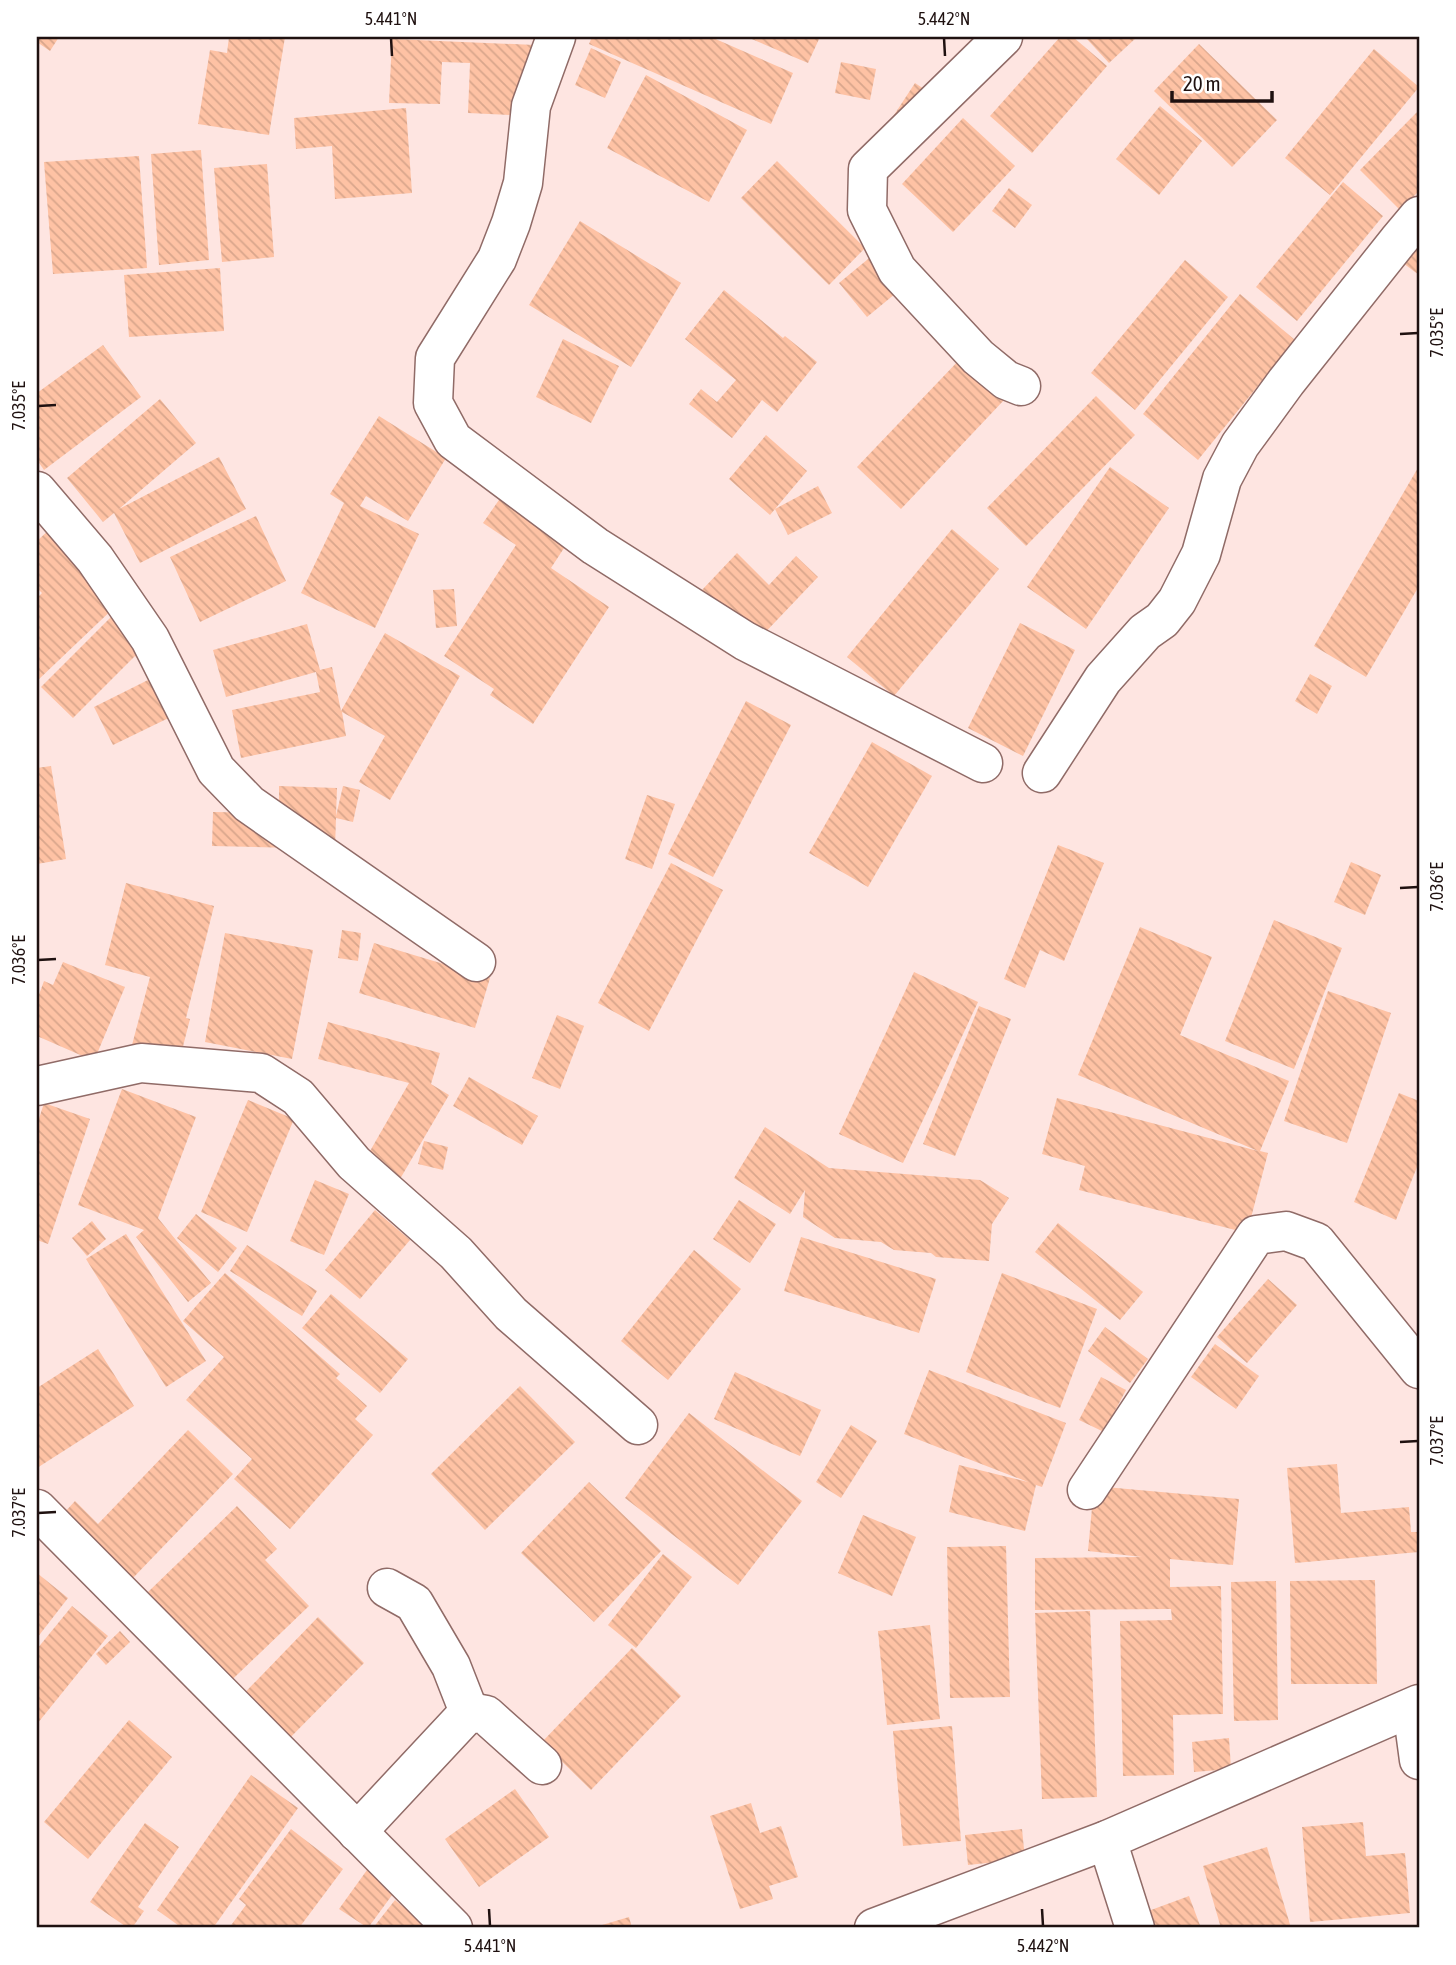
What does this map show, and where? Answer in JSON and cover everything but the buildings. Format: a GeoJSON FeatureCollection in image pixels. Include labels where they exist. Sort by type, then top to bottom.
{"type":"FeatureCollection","features":[{"type":"Feature","properties":{"kind":"street"},"geometry":{"type":"LineString","coordinates":[[556,37],[531,106],[523,183],[511,223],[497,259],[435,358],[433,403],[453,440],[595,546],[746,640],[983,763]]}},
{"type":"Feature","properties":{"kind":"street"},"geometry":{"type":"LineString","coordinates":[[1003,37],[868,169],[867,211],[897,270],[978,357],[1006,380],[1021,386]]}},
{"type":"Feature","properties":{"kind":"street"},"geometry":{"type":"LineString","coordinates":[[1041,774],[1103,679],[1145,632],[1162,620],[1177,601],[1201,554],[1222,479],[1240,444],[1286,382],[1419,216]]}},
{"type":"Feature","properties":{"kind":"street"},"geometry":{"type":"LineString","coordinates":[[37,491],[95,559],[150,639],[216,770],[249,804],[476,962]]}},
{"type":"Feature","properties":{"kind":"street"},"geometry":{"type":"LineString","coordinates":[[37,1086],[141,1063],[261,1073],[298,1097],[354,1163],[456,1253],[511,1314],[638,1425]]}},
{"type":"Feature","properties":{"kind":"street"},"geometry":{"type":"LineString","coordinates":[[1087,1490],[1256,1235],[1286,1231],[1316,1241],[1419,1369]]}},
{"type":"Feature","properties":{"kind":"street"},"geometry":{"type":"LineString","coordinates":[[37,1509],[453,1928]]}},
{"type":"Feature","properties":{"kind":"street"},"geometry":{"type":"LineString","coordinates":[[387,1588],[414,1603],[451,1666],[469,1712]]}},
{"type":"Feature","properties":{"kind":"street"},"geometry":{"type":"LineString","coordinates":[[874,1928],[1107,1840],[1415,1706],[1419,1760]]}},
{"type":"Feature","properties":{"kind":"street"},"geometry":{"type":"LineString","coordinates":[[358,1832],[469,1712]]}},
{"type":"Feature","properties":{"kind":"street"},"geometry":{"type":"LineString","coordinates":[[469,1712],[486,1715],[542,1765]]}},
{"type":"Feature","properties":{"kind":"street"},"geometry":{"type":"LineString","coordinates":[[1107,1840],[1135,1928]]}}]}
